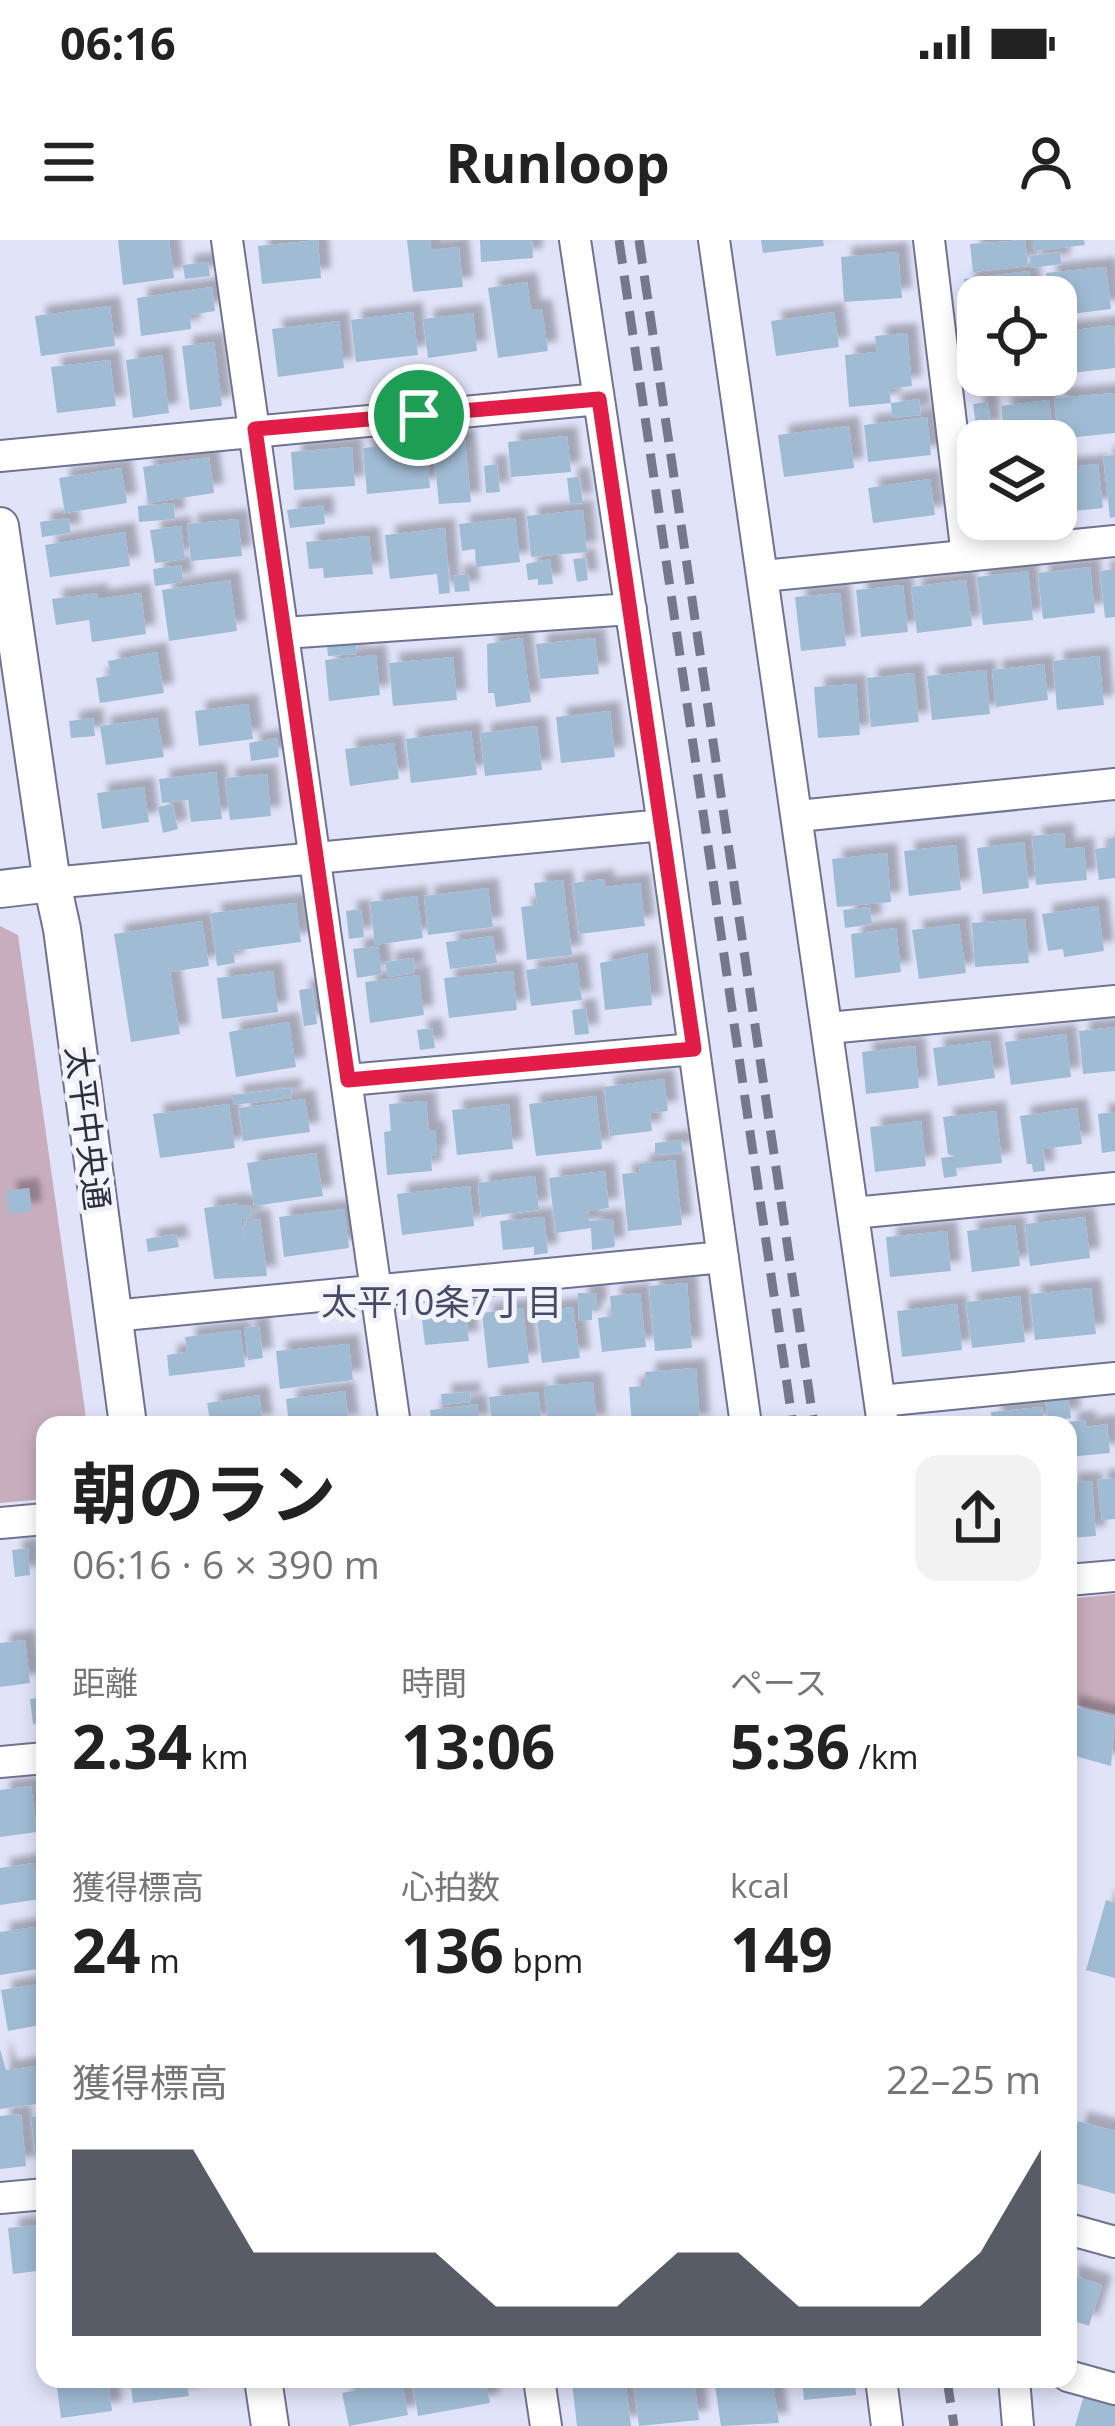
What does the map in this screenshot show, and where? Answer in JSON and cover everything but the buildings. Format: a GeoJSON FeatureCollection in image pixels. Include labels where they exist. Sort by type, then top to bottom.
{"type":"FeatureCollection","features":[{"type":"Feature","properties":{"kind":"street"},"geometry":{"type":"LineString","coordinates":[[227,240],[394,1416]]}},
{"type":"Feature","properties":{"kind":"street"},"geometry":{"type":"LineString","coordinates":[[575,240],[745,1416]]}},
{"type":"Feature","properties":{"kind":"street"},"geometry":{"type":"LineString","coordinates":[[714,240],[882,1413],[1115,1378]]}},
{"type":"Feature","properties":{"kind":"street"},"geometry":{"type":"LineString","coordinates":[[929,240],[967,556]]}},
{"type":"Feature","properties":{"kind":"street"},"geometry":{"type":"LineString","coordinates":[[0,456],[599,399]]}},
{"type":"Feature","properties":{"kind":"street","name":"太平中央通"},"geometry":{"type":"LineString","coordinates":[[0,526],[6,611],[62,929],[127,1416]]}},
{"type":"Feature","properties":{"kind":"street"},"geometry":{"type":"LineString","coordinates":[[763,577],[1115,541]]}},
{"type":"Feature","properties":{"kind":"street"},"geometry":{"type":"LineString","coordinates":[[284,633],[631,609]]}},
{"type":"Feature","properties":{"kind":"street"},"geometry":{"type":"LineString","coordinates":[[798,816],[1115,784]]}},
{"type":"Feature","properties":{"kind":"street"},"geometry":{"type":"LineString","coordinates":[[0,889],[663,825]]}},
{"type":"Feature","properties":{"kind":"street"},"geometry":{"type":"LineString","coordinates":[[828,1028],[1115,1001]]}},
{"type":"Feature","properties":{"kind":"street"},"geometry":{"type":"LineString","coordinates":[[348,1080],[694,1049]]}},
{"type":"Feature","properties":{"kind":"street"},"geometry":{"type":"LineString","coordinates":[[853,1213],[1115,1188]]}},
{"type":"Feature","properties":{"kind":"street"},"geometry":{"type":"LineString","coordinates":[[113,1316],[723,1257]]}},
{"type":"Feature","properties":{"kind":"street"},"geometry":{"type":"LineString","coordinates":[[0,1523],[36,1520]]}},
{"type":"Feature","properties":{"kind":"street"},"geometry":{"type":"LineString","coordinates":[[1077,1579],[1115,1576]]}},
{"type":"Feature","properties":{"kind":"street"},"geometry":{"type":"LineString","coordinates":[[0,1762],[36,1759]]}},
{"type":"Feature","properties":{"kind":"street"},"geometry":{"type":"LineString","coordinates":[[0,2198],[36,2195]]}},
{"type":"Feature","properties":{"kind":"street"},"geometry":{"type":"LineString","coordinates":[[1077,2231],[1115,2242]]}},
{"type":"Feature","properties":{"kind":"street"},"geometry":{"type":"LineString","coordinates":[[1077,2378],[1115,2389]]}},
{"type":"Feature","properties":{"kind":"street"},"geometry":{"type":"LineString","coordinates":[[264,2388],[270,2426]]}},
{"type":"Feature","properties":{"kind":"street"},"geometry":{"type":"LineString","coordinates":[[540,2388],[546,2426]]}},
{"type":"Feature","properties":{"kind":"street"},"geometry":{"type":"LineString","coordinates":[[881,2388],[887,2426]]}},
{"type":"Feature","properties":{"kind":"street"},"geometry":{"type":"LineString","coordinates":[[1015,2388],[1018,2426]]}},
{"type":"Feature","properties":{"kind":"shaded area"},"geometry":{"type":"Polygon","coordinates":[[[0,926],[18,935],[86,1416],[36,1416],[36,1500],[0,1503],[0,926]]]}},
{"type":"Feature","properties":{"kind":"shaded area"},"geometry":{"type":"Polygon","coordinates":[[[1115,1594],[1115,1714],[1077,1705],[1077,1598],[1115,1594]]]}},
{"type":"Feature","properties":{"kind":"railway"},"geometry":{"type":"LineString","coordinates":[[619,240],[792,1416]]}},
{"type":"Feature","properties":{"kind":"railway"},"geometry":{"type":"LineString","coordinates":[[639,240],[813,1416]]}},
{"type":"Feature","properties":{"kind":"railway"},"geometry":{"type":"LineString","coordinates":[[948,2388],[954,2426]]}},
{"type":"Feature","properties":{"kind":"district","name":"太平10条7丁目"},"geometry":{"type":"Point","coordinates":[442,1302]}},
{"type":"Feature","properties":{"kind":"route"},"geometry":{"type":"LineString","coordinates":[[599,399],[694,1049],[348,1080],[255,429],[419,415],[599,399]]}}]}
